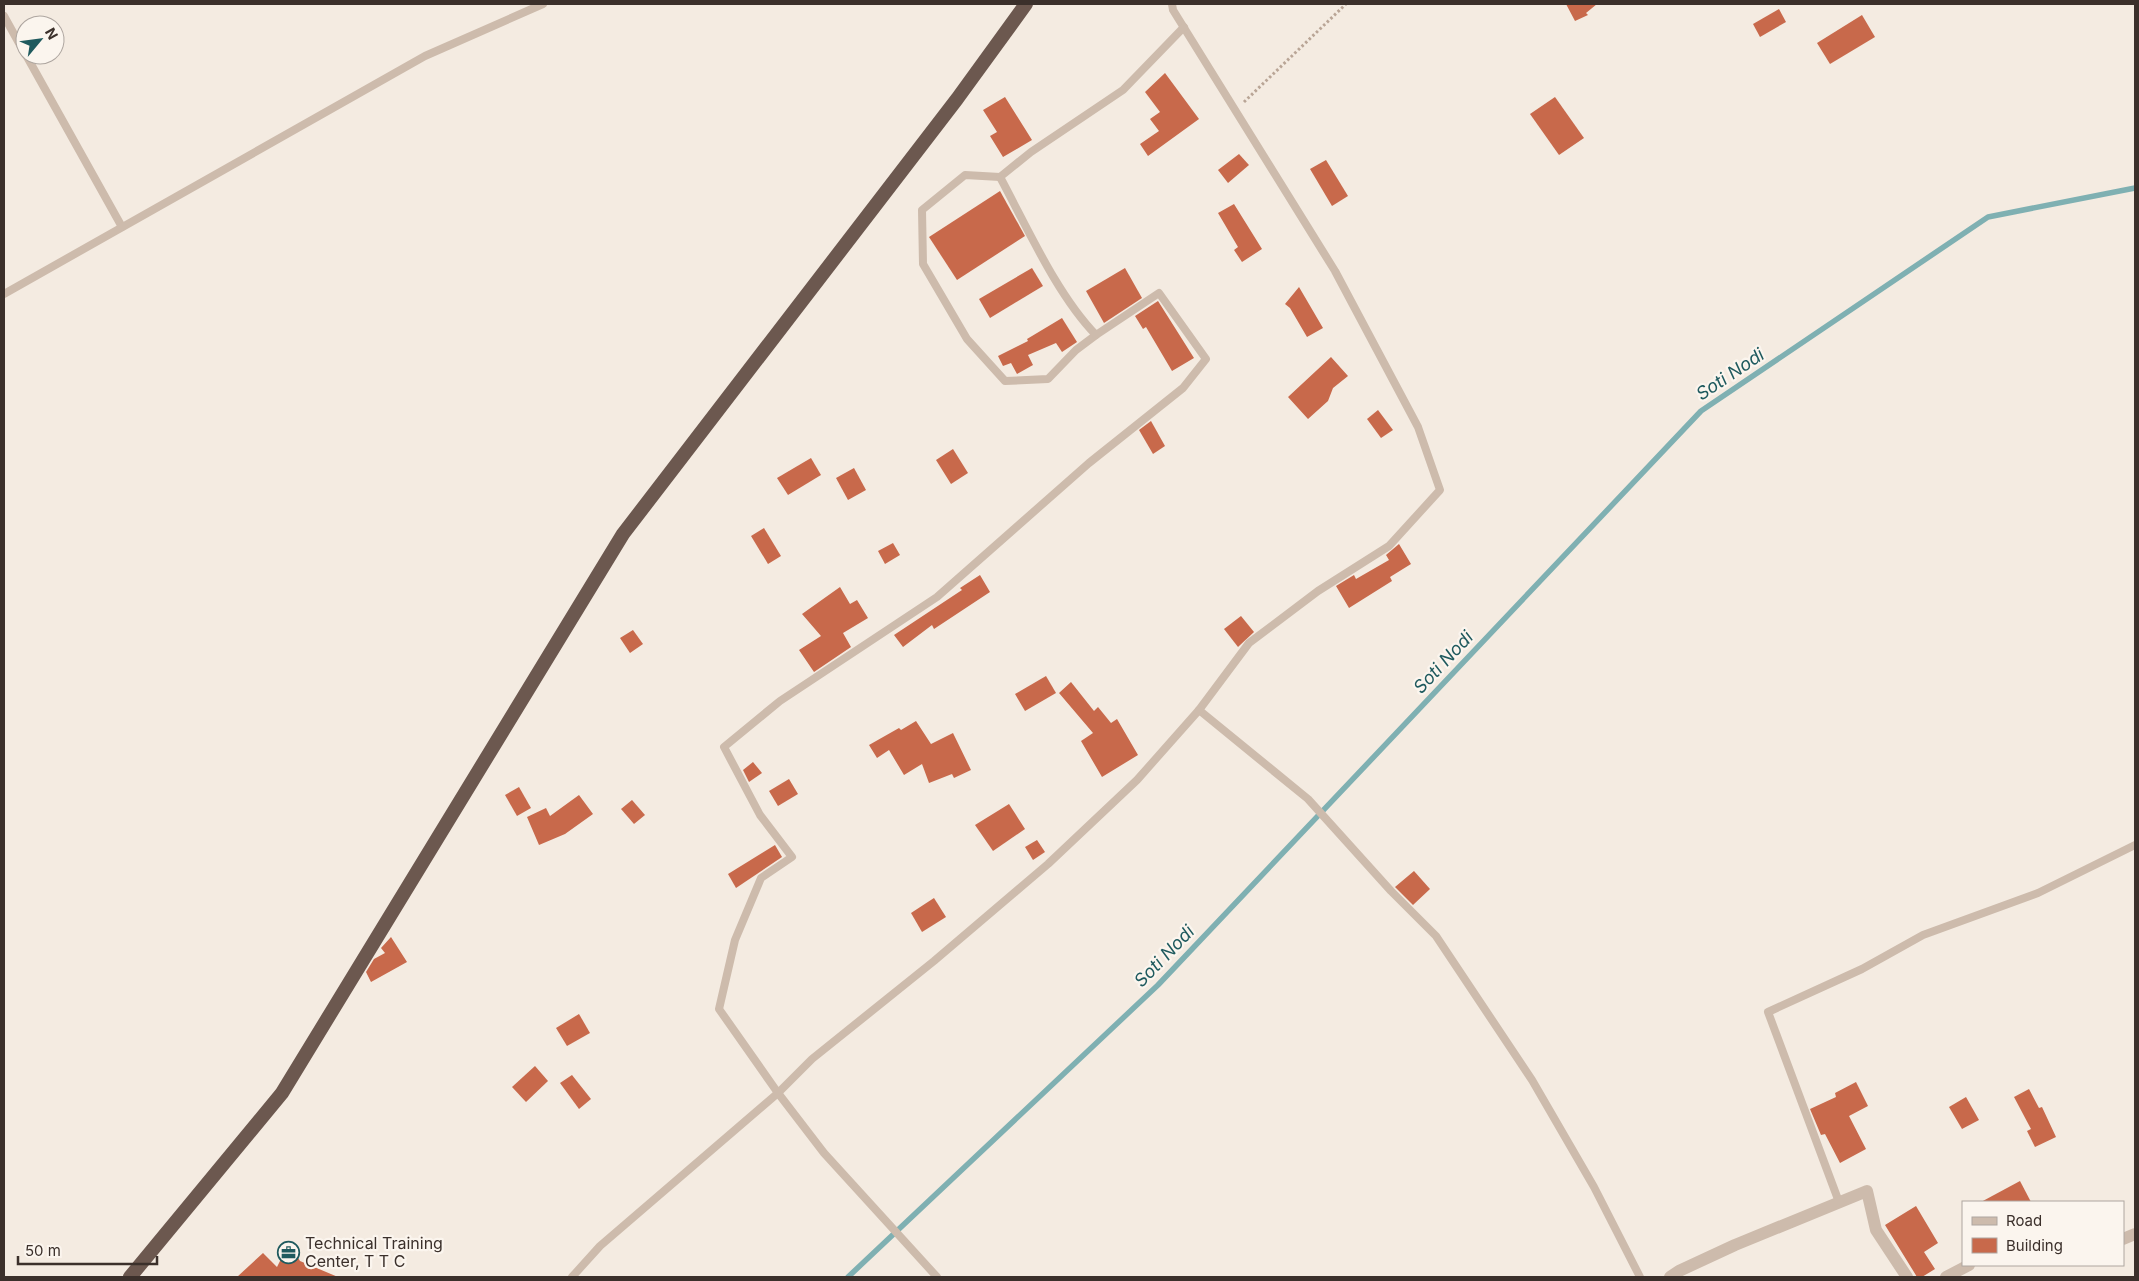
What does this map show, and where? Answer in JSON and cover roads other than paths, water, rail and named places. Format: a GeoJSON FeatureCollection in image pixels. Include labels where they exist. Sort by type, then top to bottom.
{"type":"FeatureCollection","features":[{"type":"Feature","properties":{"kind":"highway"},"geometry":{"type":"LineString","coordinates":[[130,1277],[282,1093],[623,534],[951,107],[1026,4]]}},
{"type":"Feature","properties":{"kind":"street"},"geometry":{"type":"LineString","coordinates":[[1670,1277],[1735,1245],[1867,1190],[1876,1230],[1907,1277]]}},
{"type":"Feature","properties":{"kind":"street"},"geometry":{"type":"LineString","coordinates":[[1946,1277],[1967,1266]]}},
{"type":"Feature","properties":{"kind":"lane"},"geometry":{"type":"LineString","coordinates":[[4,294],[425,56],[543,4]]}},
{"type":"Feature","properties":{"kind":"lane"},"geometry":{"type":"LineString","coordinates":[[572,1277],[600,1246],[778,1094],[812,1059],[934,961],[1048,864],[1137,780],[1199,710],[1249,643],[1318,591],[1389,546],[1440,490],[1418,427],[1335,271],[1237,109],[1184,27],[1172,4]]}},
{"type":"Feature","properties":{"kind":"lane"},"geometry":{"type":"LineString","coordinates":[[4,16],[15,36]]}},
{"type":"Feature","properties":{"kind":"lane"},"geometry":{"type":"LineString","coordinates":[[937,1277],[824,1153],[778,1094],[719,1009],[735,940],[761,878],[792,857],[760,816],[724,748],[780,701],[937,597],[1090,463],[1183,388],[1206,359],[1159,293],[1076,350],[1048,379],[1005,381],[966,339],[923,264],[922,210],[965,175],[1000,177],[1031,152],[1123,90],[1184,27]]}},
{"type":"Feature","properties":{"kind":"lane"},"geometry":{"type":"LineString","coordinates":[[31,65],[122,227]]}},
{"type":"Feature","properties":{"kind":"lane"},"geometry":{"type":"LineString","coordinates":[[1000,177],[1045,261],[1082,320],[1096,335]]}},
{"type":"Feature","properties":{"kind":"lane"},"geometry":{"type":"LineString","coordinates":[[1199,710],[1308,799],[1391,891],[1436,936],[1532,1080],[1594,1187],[1640,1277]]}},
{"type":"Feature","properties":{"kind":"lane"},"geometry":{"type":"LineString","coordinates":[[1839,1202],[1768,1012],[1862,969],[1923,935],[2038,893],[2135,845]]}},
{"type":"Feature","properties":{"kind":"waterway","name":"Soti Nodi"},"geometry":{"type":"LineString","coordinates":[[848,1277],[1158,985],[1701,411],[1988,217],[2135,188]]}},
{"type":"Feature","properties":{"kind":"place","name":"Technical Training Center, T T C"},"geometry":{"type":"Point","coordinates":[289,1252]}}]}
